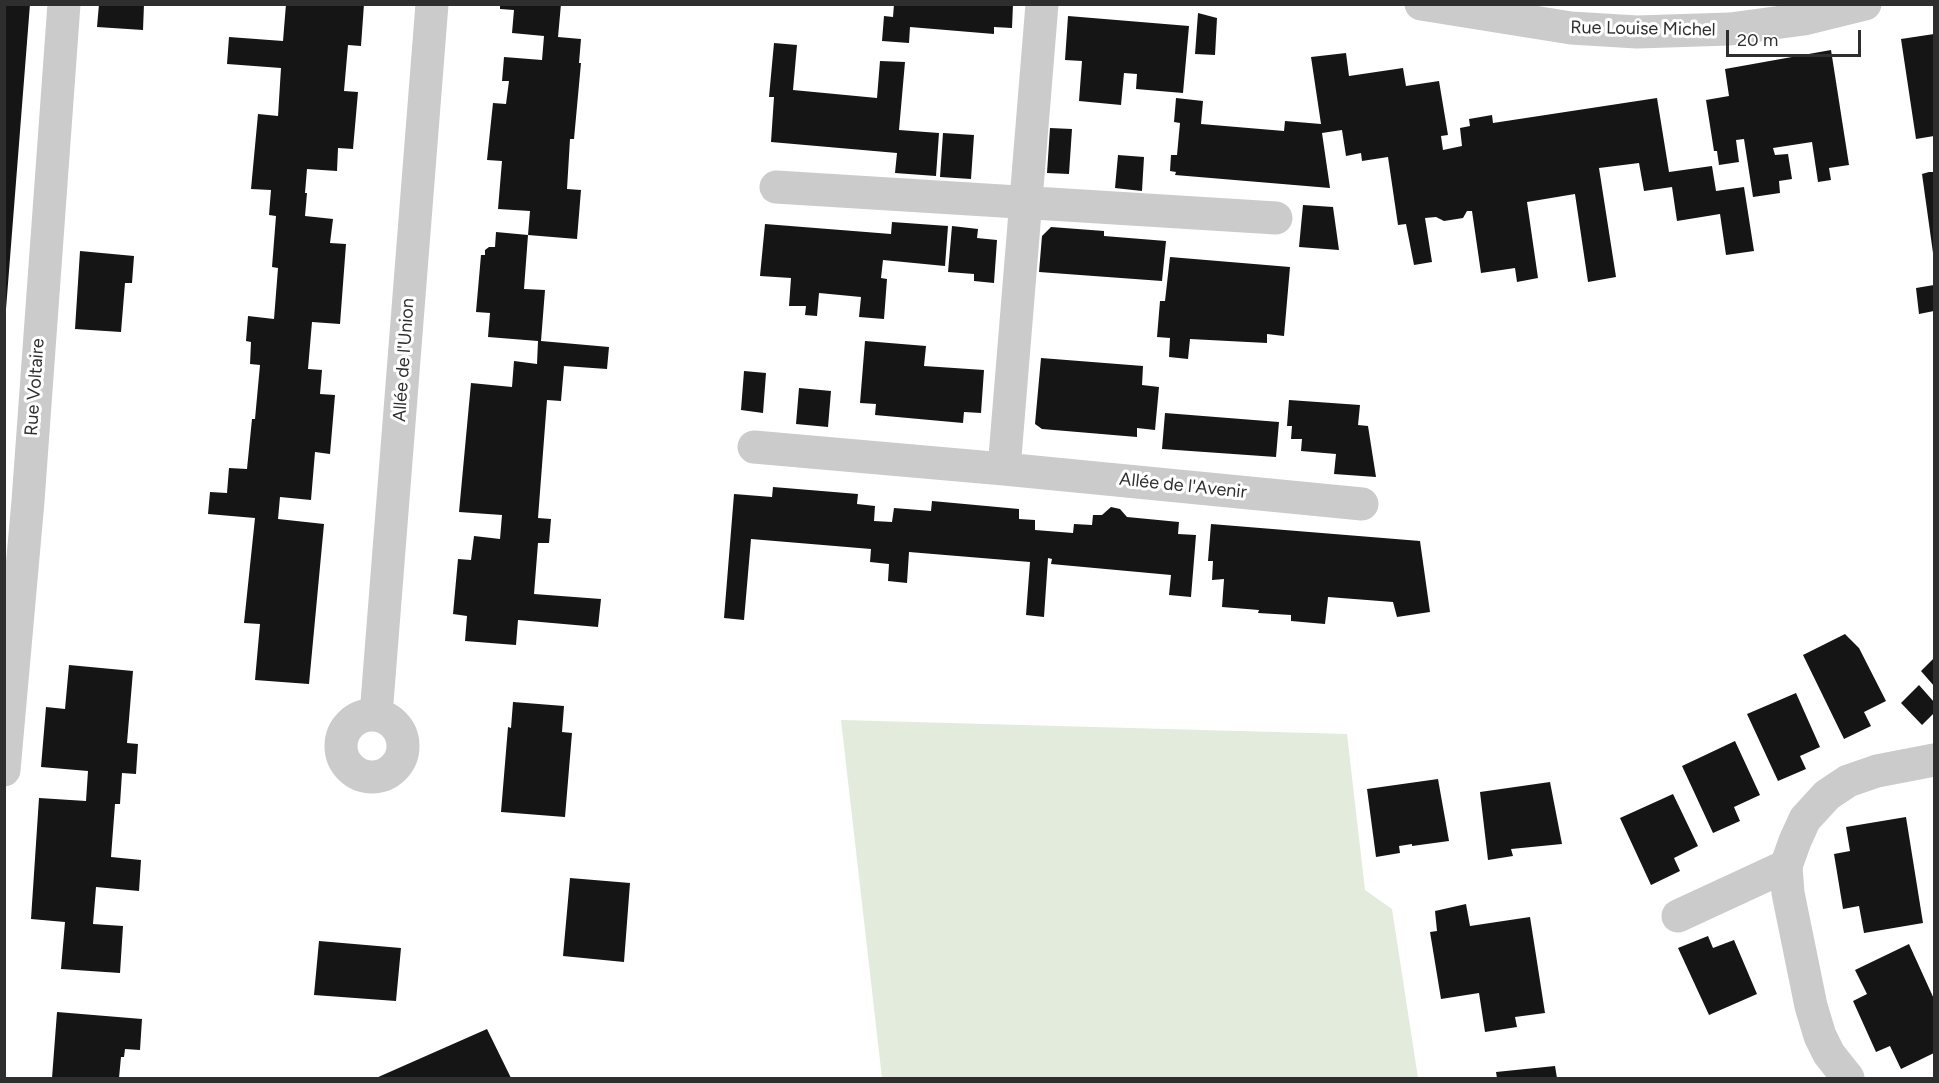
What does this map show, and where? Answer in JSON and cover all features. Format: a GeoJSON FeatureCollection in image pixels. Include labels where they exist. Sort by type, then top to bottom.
{"type":"FeatureCollection","features":[{"type":"Feature","properties":{"kind":"street","name":"Rue Voltaire"},"geometry":{"type":"LineString","coordinates":[[4,770],[18,445],[64,4]]}},
{"type":"Feature","properties":{"kind":"street","name":"Allée de l'Union"},"geometry":{"type":"LineString","coordinates":[[376,715],[432,4]]}},
{"type":"Feature","properties":{"kind":"street"},"geometry":{"type":"LineString","coordinates":[[1004,469],[1042,4]]}},
{"type":"Feature","properties":{"kind":"street","name":"Rue Louise Michel"},"geometry":{"type":"LineString","coordinates":[[1421,4],[1515,21],[1604,31],[1709,31],[1765,15],[1804,19],[1865,4]]}},
{"type":"Feature","properties":{"kind":"street"},"geometry":{"type":"LineString","coordinates":[[776,187],[1276,218]]}},
{"type":"Feature","properties":{"kind":"street","name":"Allée de l'Avenir"},"geometry":{"type":"LineString","coordinates":[[754,447],[1362,504]]}},
{"type":"Feature","properties":{"kind":"street"},"geometry":{"type":"LineString","coordinates":[[1848,1078],[1829,1054],[1820,1036],[1811,1006],[1788,894],[1786,866],[1805,819],[1827,795],[1848,781],[1876,771],[1935,760]]}},
{"type":"Feature","properties":{"kind":"street"},"geometry":{"type":"LineString","coordinates":[[1678,916],[1786,866]]}},
{"type":"Feature","properties":{"kind":"green space"},"geometry":{"type":"Polygon","coordinates":[[[841,720],[1347,734],[1365,890],[1392,909],[1418,1078],[882,1078],[841,720]]]}},
{"type":"Feature","properties":{"kind":"building"},"geometry":{"type":"Polygon","coordinates":[[[5,4],[30,4],[6,309],[5,309],[5,4]]]}},
{"type":"Feature","properties":{"kind":"building"},"geometry":{"type":"Polygon","coordinates":[[[99,4],[144,4],[143,30],[97,27],[99,4]]]}},
{"type":"Feature","properties":{"kind":"building"},"geometry":{"type":"Polygon","coordinates":[[[286,4],[364,4],[361,46],[348,45],[344,91],[358,92],[353,149],[338,148],[337,171],[307,169],[305,193],[307,193],[305,216],[333,219],[330,243],[346,244],[340,324],[312,322],[308,369],[322,370],[320,394],[335,395],[330,454],[315,452],[311,500],[280,497],[278,519],[324,524],[309,684],[255,680],[260,624],[244,623],[255,518],[208,514],[210,492],[227,493],[229,468],[247,469],[260,365],[250,364],[251,342],[246,341],[248,316],[274,319],[278,268],[272,267],[276,216],[269,215],[271,190],[251,189],[258,114],[278,116],[281,68],[227,64],[229,37],[283,41],[286,4]]]}},
{"type":"Feature","properties":{"kind":"building"},"geometry":{"type":"Polygon","coordinates":[[[500,4],[561,4],[558,37],[581,39],[574,139],[570,139],[567,189],[581,190],[577,239],[528,235],[530,211],[498,209],[502,161],[487,160],[493,103],[506,104],[509,81],[502,81],[504,57],[542,60],[544,36],[512,33],[514,10],[500,9],[500,4]]]}},
{"type":"Feature","properties":{"kind":"building"},"geometry":{"type":"Polygon","coordinates":[[[894,4],[1013,4],[1012,28],[994,27],[994,34],[910,27],[909,43],[882,41],[884,16],[893,17],[894,4]]]}},
{"type":"Feature","properties":{"kind":"building"},"geometry":{"type":"Polygon","coordinates":[[[1198,13],[1217,18],[1215,55],[1195,54],[1198,13]]]}},
{"type":"Feature","properties":{"kind":"building"},"geometry":{"type":"Polygon","coordinates":[[[1068,16],[1189,26],[1183,93],[1136,89],[1137,74],[1124,73],[1121,105],[1079,101],[1082,61],[1065,60],[1068,16]]]}},
{"type":"Feature","properties":{"kind":"building"},"geometry":{"type":"Polygon","coordinates":[[[1934,34],[1934,136],[1916,139],[1901,39],[1934,34]]]}},
{"type":"Feature","properties":{"kind":"building"},"geometry":{"type":"Polygon","coordinates":[[[774,43],[797,45],[793,90],[877,98],[880,61],[905,62],[899,130],[939,133],[936,176],[895,173],[897,153],[771,142],[774,97],[769,97],[774,43]]]}},
{"type":"Feature","properties":{"kind":"building"},"geometry":{"type":"Polygon","coordinates":[[[1831,50],[1849,165],[1829,168],[1831,180],[1818,182],[1812,142],[1773,148],[1775,155],[1788,154],[1792,179],[1779,181],[1780,193],[1753,197],[1744,139],[1736,140],[1739,162],[1719,165],[1717,151],[1714,151],[1706,100],[1729,96],[1725,69],[1831,50]]]}},
{"type":"Feature","properties":{"kind":"building"},"geometry":{"type":"Polygon","coordinates":[[[1346,53],[1349,76],[1403,68],[1406,86],[1439,81],[1448,135],[1441,136],[1443,150],[1462,146],[1460,128],[1470,126],[1469,119],[1492,115],[1493,123],[1657,98],[1669,172],[1712,166],[1716,191],[1744,187],[1754,251],[1726,255],[1720,214],[1677,221],[1672,187],[1644,191],[1639,163],[1599,168],[1616,277],[1588,282],[1575,194],[1527,202],[1538,278],[1517,282],[1515,268],[1481,273],[1472,211],[1467,211],[1463,218],[1444,221],[1436,217],[1425,218],[1432,262],[1414,265],[1406,224],[1398,225],[1388,157],[1362,161],[1361,153],[1346,156],[1342,130],[1322,133],[1330,188],[1175,175],[1176,172],[1170,171],[1171,155],[1177,155],[1180,123],[1174,122],[1176,98],[1203,101],[1201,124],[1284,131],[1285,121],[1321,124],[1311,57],[1346,53]]]}},
{"type":"Feature","properties":{"kind":"building"},"geometry":{"type":"Polygon","coordinates":[[[1050,128],[1072,129],[1069,174],[1047,173],[1050,128]]]}},
{"type":"Feature","properties":{"kind":"building"},"geometry":{"type":"Polygon","coordinates":[[[943,133],[974,135],[971,179],[940,177],[943,133]]]}},
{"type":"Feature","properties":{"kind":"building"},"geometry":{"type":"Polygon","coordinates":[[[1118,155],[1144,157],[1142,191],[1115,188],[1118,155]]]}},
{"type":"Feature","properties":{"kind":"building"},"geometry":{"type":"Polygon","coordinates":[[[1934,172],[1933,253],[1922,174],[1934,172]]]}},
{"type":"Feature","properties":{"kind":"building"},"geometry":{"type":"Polygon","coordinates":[[[1303,205],[1333,207],[1339,250],[1299,247],[1303,205]]]}},
{"type":"Feature","properties":{"kind":"building"},"geometry":{"type":"Polygon","coordinates":[[[892,222],[948,226],[945,266],[883,260],[881,278],[887,279],[884,319],[859,317],[861,297],[819,293],[817,316],[805,315],[806,306],[789,306],[791,278],[760,276],[765,224],[891,234],[892,222]]]}},
{"type":"Feature","properties":{"kind":"building"},"geometry":{"type":"Polygon","coordinates":[[[952,226],[978,229],[977,238],[997,240],[994,283],[974,281],[974,274],[948,272],[952,226]]]}},
{"type":"Feature","properties":{"kind":"building"},"geometry":{"type":"Polygon","coordinates":[[[1051,227],[1104,231],[1104,236],[1166,241],[1162,281],[1039,272],[1042,236],[1051,227]]]}},
{"type":"Feature","properties":{"kind":"building"},"geometry":{"type":"Polygon","coordinates":[[[496,232],[528,235],[524,289],[545,290],[541,341],[609,347],[607,369],[564,366],[561,401],[547,400],[538,518],[551,519],[549,543],[538,543],[534,594],[601,599],[598,627],[518,620],[516,645],[465,641],[467,616],[453,614],[458,559],[471,560],[474,536],[500,539],[502,515],[459,512],[471,383],[512,387],[514,361],[537,364],[538,341],[488,337],[490,313],[476,312],[481,255],[485,255],[485,250],[489,247],[495,247],[496,232]]]}},
{"type":"Feature","properties":{"kind":"building"},"geometry":{"type":"Polygon","coordinates":[[[80,251],[134,256],[132,283],[125,283],[121,332],[75,329],[80,251]]]}},
{"type":"Feature","properties":{"kind":"building"},"geometry":{"type":"Polygon","coordinates":[[[1170,257],[1290,267],[1284,336],[1267,334],[1267,343],[1190,339],[1188,359],[1169,357],[1170,338],[1157,337],[1160,301],[1165,301],[1170,257]]]}},
{"type":"Feature","properties":{"kind":"building"},"geometry":{"type":"Polygon","coordinates":[[[1934,285],[1934,311],[1919,314],[1916,288],[1934,285]]]}},
{"type":"Feature","properties":{"kind":"building"},"geometry":{"type":"Polygon","coordinates":[[[865,341],[926,346],[924,366],[984,370],[981,413],[964,412],[963,423],[875,415],[876,404],[860,403],[865,341]]]}},
{"type":"Feature","properties":{"kind":"building"},"geometry":{"type":"Polygon","coordinates":[[[1041,358],[1143,366],[1142,385],[1159,387],[1155,430],[1137,428],[1137,437],[1042,429],[1035,424],[1041,358]]]}},
{"type":"Feature","properties":{"kind":"building"},"geometry":{"type":"Polygon","coordinates":[[[744,371],[766,373],[763,413],[741,410],[744,371]]]}},
{"type":"Feature","properties":{"kind":"building"},"geometry":{"type":"Polygon","coordinates":[[[799,388],[831,391],[828,427],[796,424],[799,388]]]}},
{"type":"Feature","properties":{"kind":"building"},"geometry":{"type":"Polygon","coordinates":[[[1289,400],[1360,405],[1358,425],[1368,426],[1376,477],[1334,474],[1336,454],[1301,451],[1302,439],[1291,439],[1292,426],[1287,426],[1289,400]]]}},
{"type":"Feature","properties":{"kind":"building"},"geometry":{"type":"Polygon","coordinates":[[[1165,413],[1279,422],[1276,457],[1162,449],[1165,413]]]}},
{"type":"Feature","properties":{"kind":"building"},"geometry":{"type":"Polygon","coordinates":[[[773,487],[858,494],[857,504],[875,506],[874,521],[892,522],[894,508],[931,511],[932,501],[1019,509],[1019,519],[1035,520],[1035,530],[1073,533],[1074,524],[1092,525],[1093,515],[1102,515],[1111,507],[1120,509],[1127,517],[1179,522],[1178,534],[1196,535],[1191,597],[1169,595],[1171,575],[1051,564],[1052,559],[1048,558],[1044,617],[1026,615],[1030,562],[909,552],[907,583],[888,581],[889,564],[870,562],[871,549],[751,539],[744,620],[724,618],[734,494],[772,497],[773,487]]]}},
{"type":"Feature","properties":{"kind":"building"},"geometry":{"type":"Polygon","coordinates":[[[1211,524],[1420,541],[1430,612],[1397,617],[1393,602],[1328,597],[1325,624],[1291,621],[1291,615],[1258,613],[1259,610],[1222,607],[1224,579],[1212,580],[1213,561],[1208,561],[1211,524]]]}},
{"type":"Feature","properties":{"kind":"building"},"geometry":{"type":"Polygon","coordinates":[[[1845,634],[1859,648],[1886,701],[1864,712],[1871,726],[1844,739],[1803,655],[1845,634]]]}},
{"type":"Feature","properties":{"kind":"building"},"geometry":{"type":"Polygon","coordinates":[[[1934,658],[1934,686],[1921,671],[1934,658]]]}},
{"type":"Feature","properties":{"kind":"building"},"geometry":{"type":"Polygon","coordinates":[[[69,665],[133,671],[127,743],[138,744],[136,774],[122,773],[120,804],[115,804],[111,857],[141,860],[139,891],[96,887],[93,924],[123,926],[120,973],[61,969],[65,922],[31,919],[39,798],[86,801],[88,771],[41,767],[46,707],[65,709],[69,665]]]}},
{"type":"Feature","properties":{"kind":"building"},"geometry":{"type":"Polygon","coordinates":[[[1919,685],[1934,702],[1934,713],[1922,725],[1901,703],[1919,685]]]}},
{"type":"Feature","properties":{"kind":"building"},"geometry":{"type":"Polygon","coordinates":[[[1796,693],[1820,747],[1800,756],[1806,769],[1778,781],[1747,714],[1796,693]]]}},
{"type":"Feature","properties":{"kind":"building"},"geometry":{"type":"Polygon","coordinates":[[[513,702],[564,706],[562,732],[572,733],[565,817],[501,812],[508,727],[511,728],[513,702]]]}},
{"type":"Feature","properties":{"kind":"building"},"geometry":{"type":"Polygon","coordinates":[[[1735,741],[1760,795],[1734,807],[1740,821],[1713,833],[1682,766],[1735,741]]]}},
{"type":"Feature","properties":{"kind":"building"},"geometry":{"type":"Polygon","coordinates":[[[1438,779],[1449,841],[1399,846],[1400,853],[1376,857],[1367,789],[1438,779]]]}},
{"type":"Feature","properties":{"kind":"building"},"geometry":{"type":"Polygon","coordinates":[[[1550,782],[1562,844],[1511,849],[1513,856],[1488,860],[1480,792],[1550,782]]]}},
{"type":"Feature","properties":{"kind":"building"},"geometry":{"type":"Polygon","coordinates":[[[1673,794],[1698,846],[1674,858],[1680,871],[1651,885],[1620,818],[1673,794]]]}},
{"type":"Feature","properties":{"kind":"building"},"geometry":{"type":"Polygon","coordinates":[[[1906,817],[1923,923],[1864,933],[1859,906],[1843,909],[1834,854],[1850,851],[1846,827],[1906,817]]]}},
{"type":"Feature","properties":{"kind":"building"},"geometry":{"type":"Polygon","coordinates":[[[570,878],[630,883],[624,962],[563,956],[570,878]]]}},
{"type":"Feature","properties":{"kind":"building"},"geometry":{"type":"Polygon","coordinates":[[[1466,904],[1470,926],[1530,917],[1545,1013],[1515,1017],[1517,1027],[1485,1032],[1479,993],[1441,999],[1430,932],[1437,931],[1435,911],[1466,904]]]}},
{"type":"Feature","properties":{"kind":"building"},"geometry":{"type":"Polygon","coordinates":[[[1708,936],[1713,948],[1734,940],[1757,994],[1709,1015],[1678,948],[1708,936]]]}},
{"type":"Feature","properties":{"kind":"building"},"geometry":{"type":"Polygon","coordinates":[[[319,941],[401,948],[396,1001],[314,995],[319,941]]]}},
{"type":"Feature","properties":{"kind":"building"},"geometry":{"type":"Polygon","coordinates":[[[1909,944],[1934,999],[1934,1053],[1901,1069],[1890,1046],[1876,1052],[1853,1001],[1867,994],[1855,970],[1909,944]]]}},
{"type":"Feature","properties":{"kind":"building"},"geometry":{"type":"Polygon","coordinates":[[[57,1012],[142,1019],[140,1050],[125,1049],[124,1057],[121,1057],[119,1078],[52,1078],[57,1012]]]}},
{"type":"Feature","properties":{"kind":"building"},"geometry":{"type":"Polygon","coordinates":[[[487,1029],[511,1078],[376,1078],[487,1029]]]}},
{"type":"Feature","properties":{"kind":"building"},"geometry":{"type":"Polygon","coordinates":[[[1555,1066],[1557,1078],[1497,1078],[1496,1072],[1555,1066]]]}}]}
